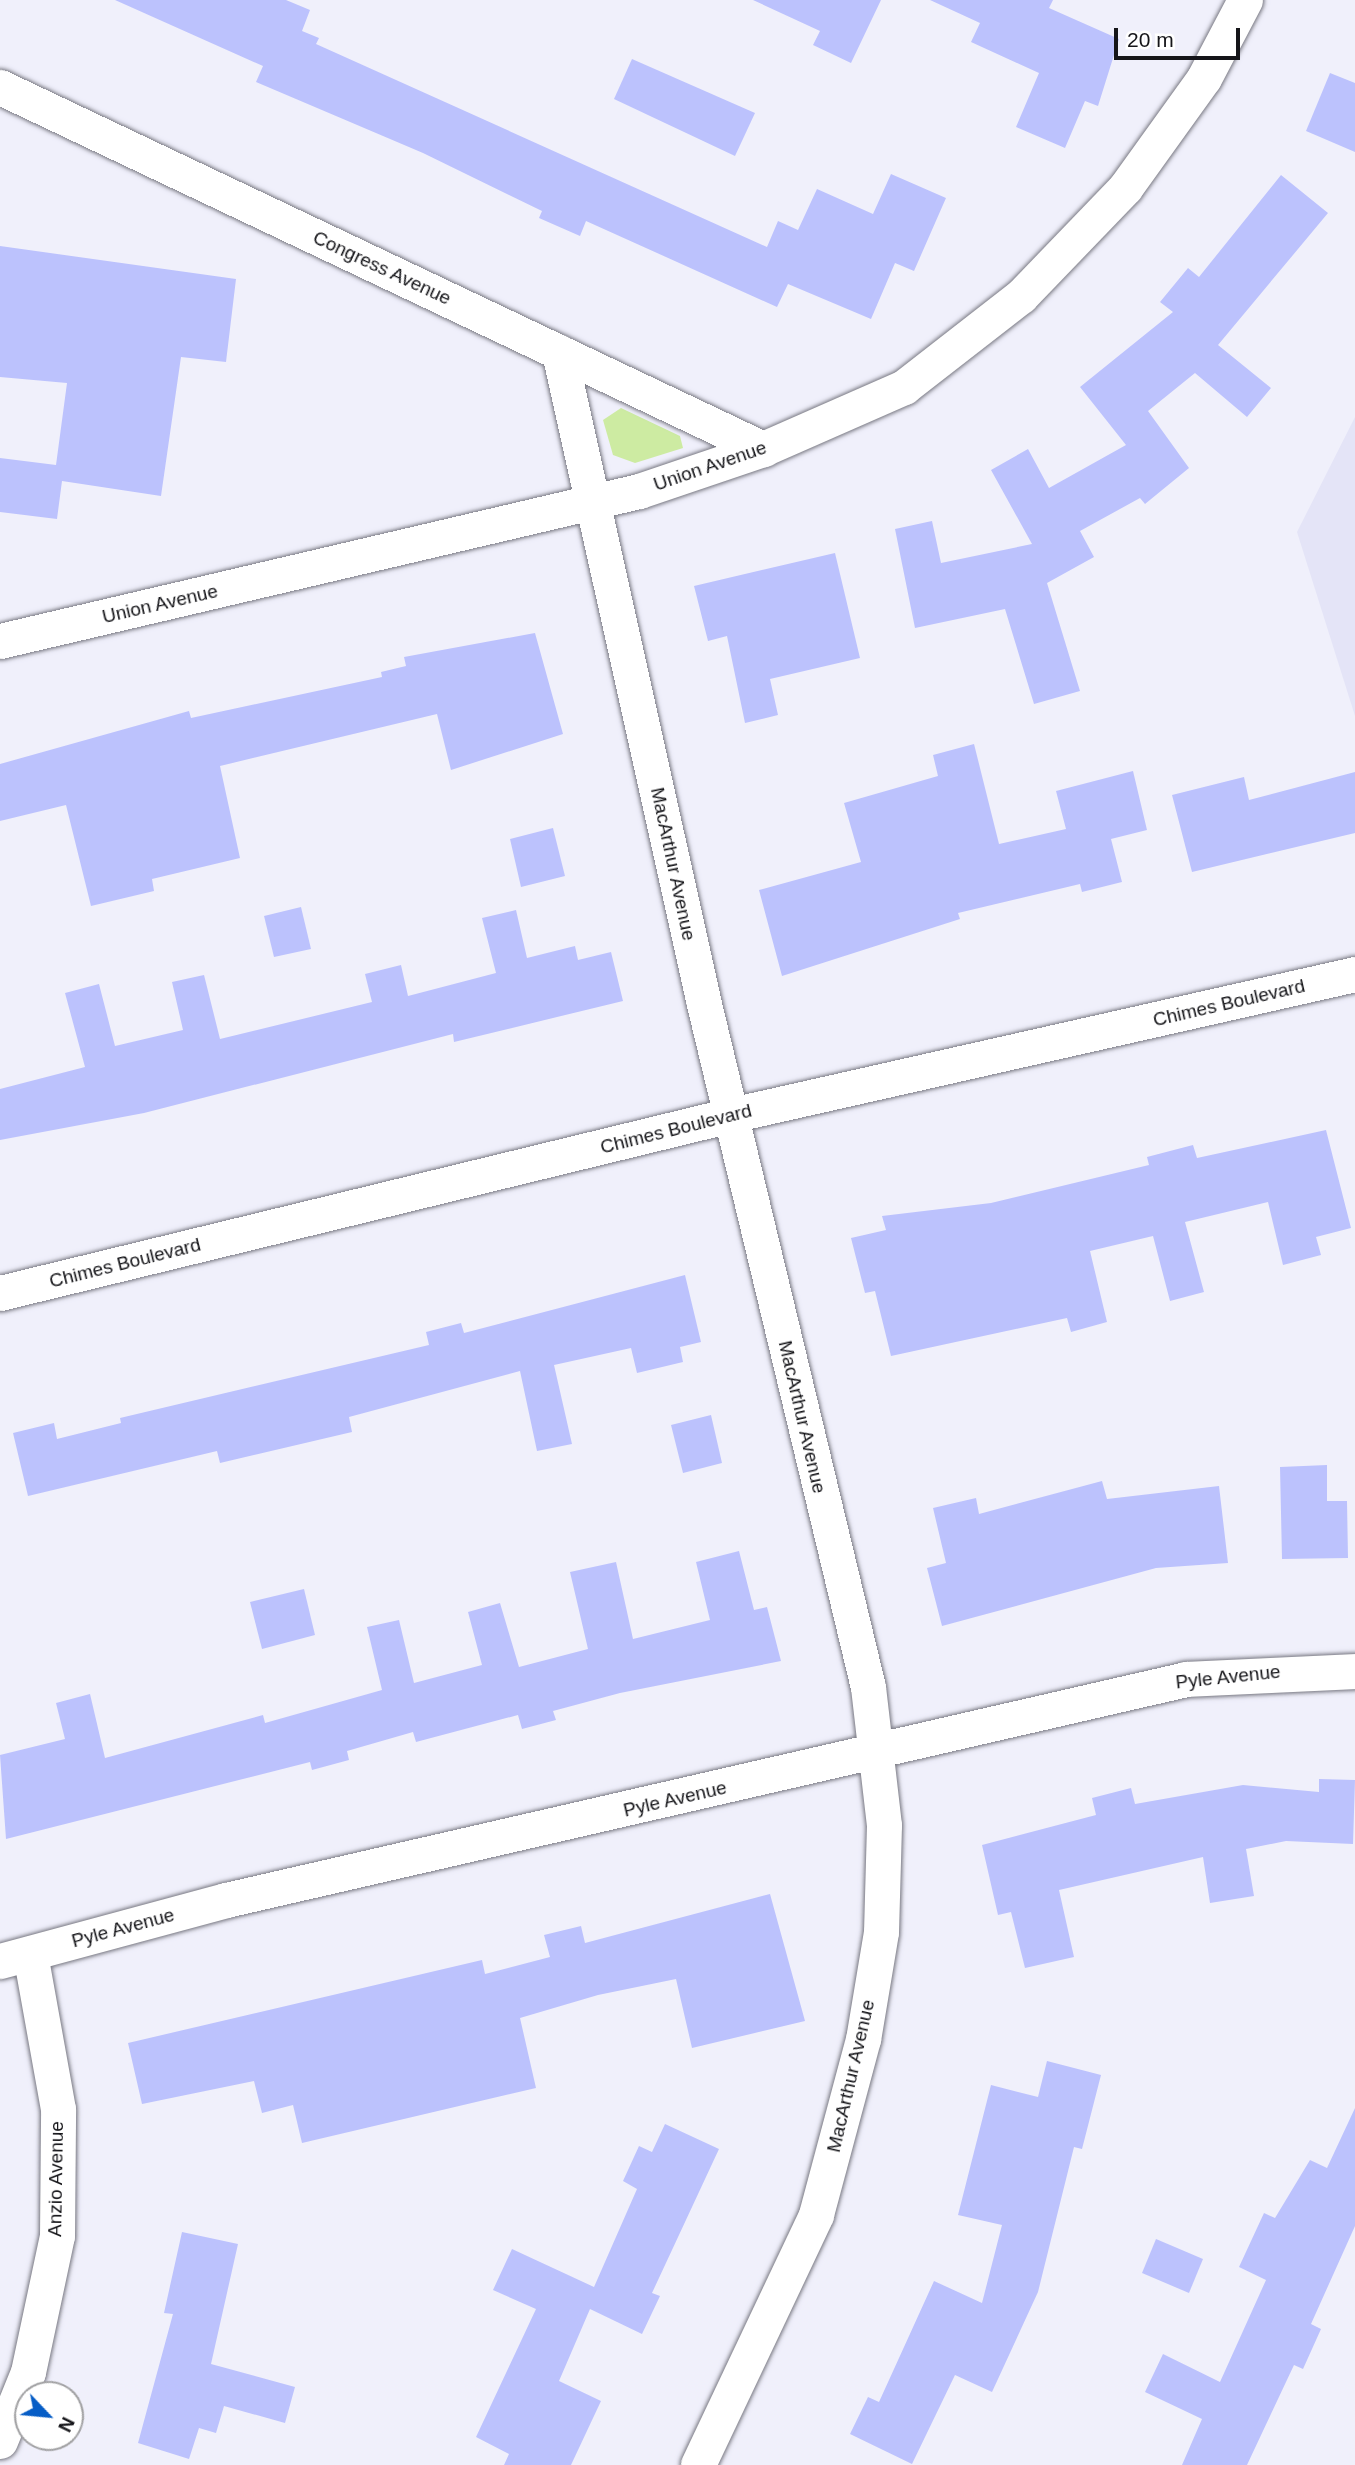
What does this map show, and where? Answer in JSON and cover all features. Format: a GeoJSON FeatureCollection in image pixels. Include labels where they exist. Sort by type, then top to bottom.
{"type":"FeatureCollection","features":[{"type":"Feature","properties":{"kind":"street","name":"Union Avenue"},"geometry":{"type":"LineString","coordinates":[[0,640],[591,503],[763,449],[904,387],[1021,296],[1125,188],[1204,78],[1245,0]]}},
{"type":"Feature","properties":{"kind":"street","name":"Congress Avenue"},"geometry":{"type":"LineString","coordinates":[[0,88],[763,449]]}},
{"type":"Feature","properties":{"kind":"street","name":"MacArthur Avenue"},"geometry":{"type":"LineString","coordinates":[[559,352],[591,503],[878,1749],[881,1932],[863,2039],[816,2214],[698,2465]]}},
{"type":"Feature","properties":{"kind":"street","name":"Chimes Boulevard"},"geometry":{"type":"LineString","coordinates":[[0,1293],[731,1115],[1355,974]]}},
{"type":"Feature","properties":{"kind":"street","name":"Pyle Avenue"},"geometry":{"type":"LineString","coordinates":[[15,1957],[226,1900],[1186,1679],[1355,1671]]}},
{"type":"Feature","properties":{"kind":"street","name":"Anzio Avenue"},"geometry":{"type":"LineString","coordinates":[[0,2441],[28,2372],[57,2236],[58,2109],[15,1957]]}},
{"type":"Feature","properties":{"kind":"shaded area"},"geometry":{"type":"Polygon","coordinates":[[[1355,417],[1355,716],[1297,532],[1355,417]]]}},
{"type":"Feature","properties":{"kind":"green space"},"geometry":{"type":"Polygon","coordinates":[[[621,408],[680,436],[683,448],[635,463],[613,455],[603,420],[621,408]]]}},
{"type":"Feature","properties":{"kind":"building"},"geometry":{"type":"Polygon","coordinates":[[[115,0],[286,0],[310,10],[302,31],[319,38],[316,44],[767,247],[778,221],[798,230],[817,189],[873,214],[891,174],[946,198],[914,271],[895,263],[871,319],[788,284],[777,307],[586,221],[580,236],[539,218],[542,211],[423,153],[256,82],[263,66],[115,0]]]}},
{"type":"Feature","properties":{"kind":"building"},"geometry":{"type":"Polygon","coordinates":[[[753,0],[881,0],[851,63],[813,45],[820,31],[753,0]]]}},
{"type":"Feature","properties":{"kind":"building"},"geometry":{"type":"Polygon","coordinates":[[[930,0],[1053,0],[1049,8],[1119,39],[1098,106],[1085,101],[1065,148],[1016,127],[1039,73],[971,42],[980,23],[930,0]]]}},
{"type":"Feature","properties":{"kind":"building"},"geometry":{"type":"Polygon","coordinates":[[[632,59],[755,113],[735,156],[614,99],[632,59]]]}},
{"type":"Feature","properties":{"kind":"building"},"geometry":{"type":"Polygon","coordinates":[[[1330,73],[1355,83],[1355,152],[1306,131],[1330,73]]]}},
{"type":"Feature","properties":{"kind":"building"},"geometry":{"type":"Polygon","coordinates":[[[1281,175],[1328,213],[1218,345],[1271,388],[1247,417],[1195,373],[1148,411],[1189,468],[1145,504],[1140,498],[1080,531],[1094,557],[1047,583],[1080,691],[1034,704],[1005,609],[915,628],[895,529],[932,521],[941,563],[1032,544],[991,470],[1028,449],[1049,488],[1126,445],[1080,387],[1173,312],[1160,302],[1188,268],[1199,277],[1281,175]]]}},
{"type":"Feature","properties":{"kind":"building"},"geometry":{"type":"Polygon","coordinates":[[[0,246],[236,279],[226,362],[181,357],[161,496],[62,481],[57,519],[0,512],[0,458],[56,465],[67,383],[0,377],[0,246]]]}},
{"type":"Feature","properties":{"kind":"building"},"geometry":{"type":"Polygon","coordinates":[[[835,553],[860,658],[770,679],[778,715],[745,723],[727,636],[708,641],[694,586],[835,553]]]}},
{"type":"Feature","properties":{"kind":"building"},"geometry":{"type":"Polygon","coordinates":[[[535,633],[563,734],[451,770],[437,714],[220,766],[240,858],[152,879],[154,891],[91,906],[66,805],[0,821],[0,764],[189,711],[191,718],[382,677],[381,672],[406,666],[404,657],[535,633]]]}},
{"type":"Feature","properties":{"kind":"building"},"geometry":{"type":"Polygon","coordinates":[[[974,744],[999,844],[1066,829],[1056,791],[1133,771],[1147,830],[1111,839],[1122,882],[1082,892],[1080,884],[958,913],[960,919],[782,976],[759,890],[861,862],[844,803],[938,776],[933,755],[974,744]]]}},
{"type":"Feature","properties":{"kind":"building"},"geometry":{"type":"Polygon","coordinates":[[[1355,772],[1355,833],[1192,872],[1172,795],[1244,777],[1249,800],[1355,772]]]}},
{"type":"Feature","properties":{"kind":"building"},"geometry":{"type":"Polygon","coordinates":[[[553,828],[565,876],[521,887],[510,839],[553,828]]]}},
{"type":"Feature","properties":{"kind":"building"},"geometry":{"type":"Polygon","coordinates":[[[301,907],[311,949],[274,957],[264,916],[301,907]]]}},
{"type":"Feature","properties":{"kind":"building"},"geometry":{"type":"Polygon","coordinates":[[[516,910],[527,958],[575,946],[578,960],[611,952],[623,1001],[454,1042],[453,1034],[144,1113],[0,1140],[0,1089],[85,1067],[65,993],[99,984],[115,1046],[183,1030],[172,982],[204,975],[220,1039],[372,1002],[365,974],[401,965],[408,996],[496,973],[482,918],[516,910]]]}},
{"type":"Feature","properties":{"kind":"building"},"geometry":{"type":"Polygon","coordinates":[[[1326,1130],[1351,1228],[1316,1237],[1321,1255],[1283,1265],[1268,1202],[1185,1222],[1204,1292],[1170,1301],[1153,1236],[1090,1251],[1107,1322],[1071,1332],[1067,1318],[891,1356],[875,1291],[865,1293],[851,1238],[886,1230],[882,1216],[991,1203],[1149,1165],[1147,1157],[1193,1145],[1197,1158],[1326,1130]]]}},
{"type":"Feature","properties":{"kind":"building"},"geometry":{"type":"Polygon","coordinates":[[[685,1275],[701,1342],[680,1347],[683,1362],[637,1373],[631,1348],[554,1365],[572,1444],[537,1451],[520,1371],[349,1417],[352,1432],[220,1463],[217,1451],[28,1496],[13,1433],[54,1423],[57,1439],[121,1423],[120,1418],[429,1345],[426,1332],[461,1323],[464,1333],[685,1275]]]}},
{"type":"Feature","properties":{"kind":"building"},"geometry":{"type":"Polygon","coordinates":[[[711,1415],[722,1463],[683,1473],[671,1425],[711,1415]]]}},
{"type":"Feature","properties":{"kind":"building"},"geometry":{"type":"Polygon","coordinates":[[[1327,1465],[1327,1501],[1347,1501],[1348,1558],[1282,1559],[1280,1467],[1327,1465]]]}},
{"type":"Feature","properties":{"kind":"building"},"geometry":{"type":"Polygon","coordinates":[[[1102,1481],[1107,1499],[1219,1486],[1228,1563],[1156,1568],[942,1626],[927,1568],[946,1563],[933,1508],[976,1498],[979,1514],[1102,1481]]]}},
{"type":"Feature","properties":{"kind":"building"},"geometry":{"type":"Polygon","coordinates":[[[739,1551],[754,1610],[767,1607],[781,1661],[620,1693],[553,1711],[556,1720],[522,1729],[518,1715],[416,1742],[413,1732],[347,1751],[349,1760],[312,1770],[310,1762],[6,1839],[0,1755],[65,1739],[56,1703],[90,1694],[105,1758],[263,1715],[265,1723],[382,1690],[367,1627],[399,1620],[414,1683],[482,1665],[468,1612],[500,1603],[519,1667],[588,1649],[570,1572],[616,1562],[633,1639],[710,1620],[696,1562],[739,1551]]]}},
{"type":"Feature","properties":{"kind":"building"},"geometry":{"type":"Polygon","coordinates":[[[304,1589],[315,1635],[262,1649],[250,1602],[304,1589]]]}},
{"type":"Feature","properties":{"kind":"building"},"geometry":{"type":"Polygon","coordinates":[[[1319,1779],[1355,1780],[1353,1844],[1286,1841],[1246,1849],[1254,1896],[1210,1903],[1203,1857],[1059,1890],[1074,1957],[1025,1968],[1011,1912],[998,1915],[982,1845],[1096,1815],[1092,1798],[1131,1788],[1135,1804],[1243,1785],[1319,1792],[1319,1779]]]}},
{"type":"Feature","properties":{"kind":"building"},"geometry":{"type":"Polygon","coordinates":[[[770,1894],[805,2021],[692,2048],[676,1979],[598,1995],[520,2018],[536,2088],[302,2143],[293,2105],[262,2113],[254,2081],[142,2104],[128,2043],[482,1960],[485,1974],[550,1957],[544,1935],[581,1926],[585,1943],[770,1894]]]}},
{"type":"Feature","properties":{"kind":"building"},"geometry":{"type":"Polygon","coordinates":[[[1047,2061],[1101,2075],[1082,2149],[1074,2147],[1038,2292],[992,2392],[955,2375],[912,2464],[850,2434],[868,2397],[879,2402],[934,2281],[982,2303],[1002,2225],[958,2215],[991,2085],[1038,2097],[1047,2061]]]}},
{"type":"Feature","properties":{"kind":"building"},"geometry":{"type":"Polygon","coordinates":[[[1355,2108],[1355,2226],[1311,2324],[1321,2329],[1303,2369],[1294,2365],[1247,2465],[1182,2465],[1202,2419],[1145,2392],[1163,2354],[1220,2382],[1266,2280],[1239,2267],[1264,2213],[1275,2218],[1310,2160],[1327,2168],[1355,2108]]]}},
{"type":"Feature","properties":{"kind":"building"},"geometry":{"type":"Polygon","coordinates":[[[665,2124],[719,2149],[652,2293],[660,2296],[642,2334],[590,2309],[559,2381],[601,2401],[571,2465],[504,2465],[509,2454],[476,2437],[536,2309],[493,2290],[512,2249],[594,2287],[637,2189],[623,2181],[639,2146],[652,2152],[665,2124]]]}},
{"type":"Feature","properties":{"kind":"building"},"geometry":{"type":"Polygon","coordinates":[[[182,2232],[238,2244],[211,2364],[295,2387],[285,2423],[224,2406],[216,2433],[199,2428],[189,2459],[138,2443],[173,2314],[164,2313],[182,2232]]]}},
{"type":"Feature","properties":{"kind":"building"},"geometry":{"type":"Polygon","coordinates":[[[1156,2239],[1203,2259],[1189,2293],[1142,2273],[1156,2239]]]}}]}
